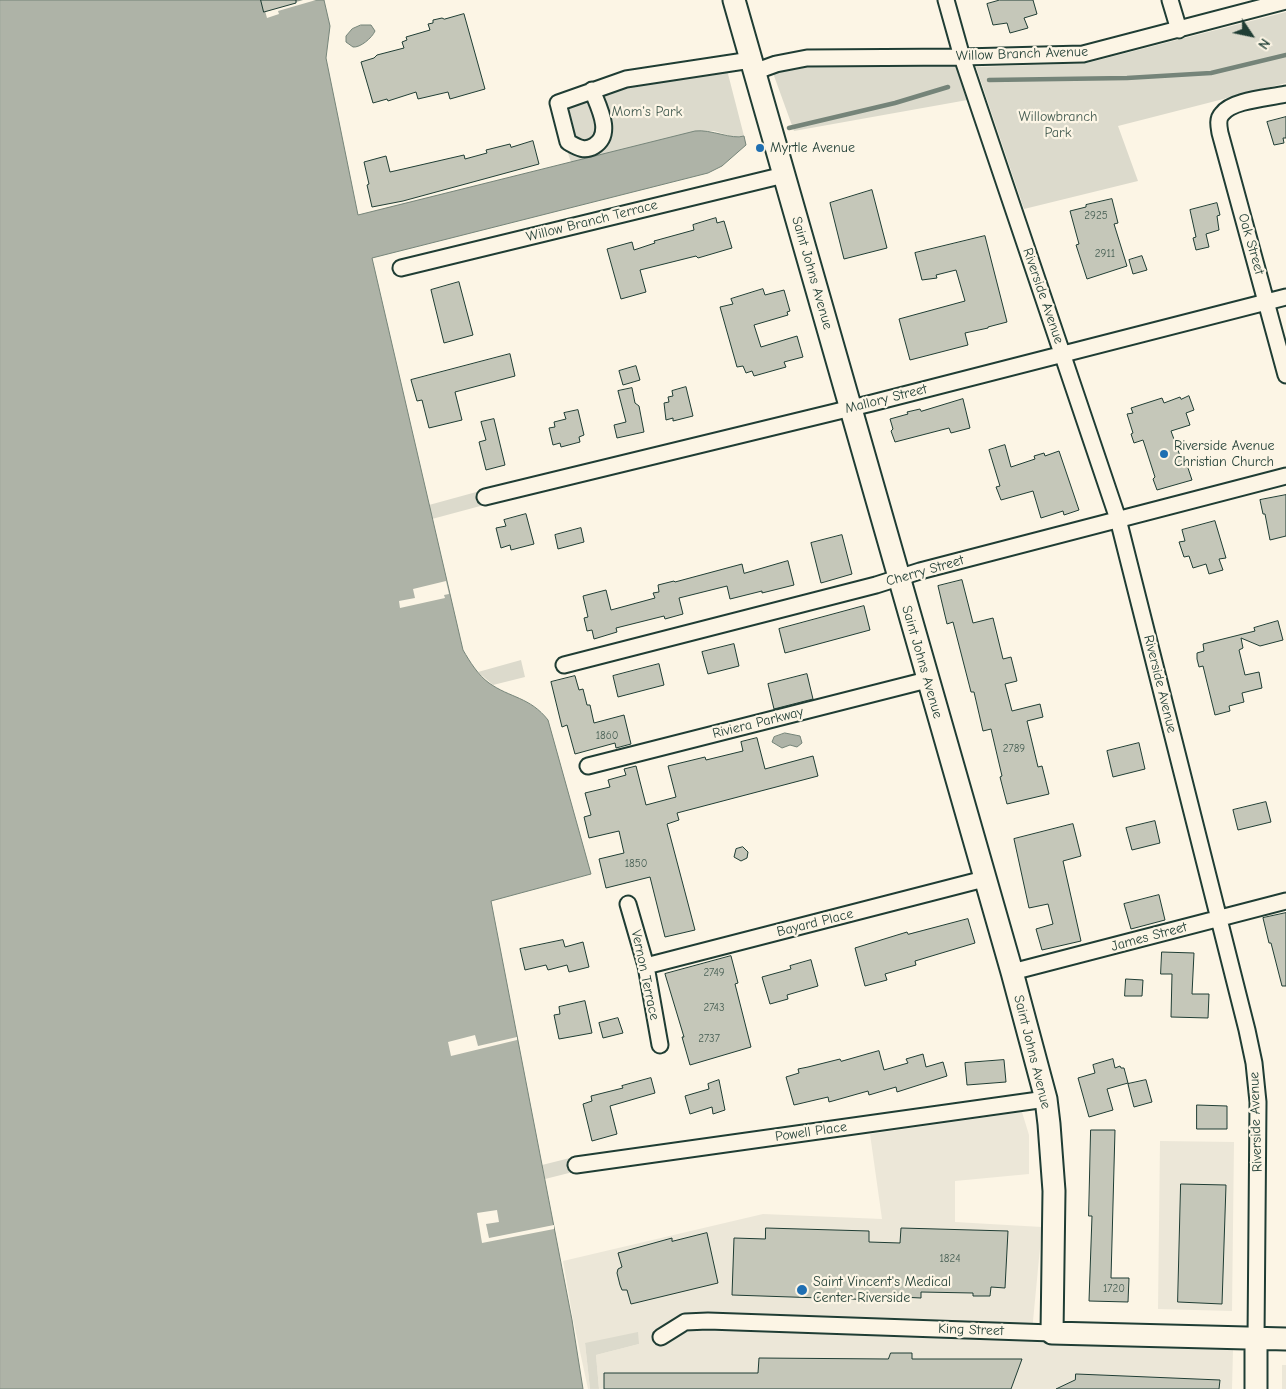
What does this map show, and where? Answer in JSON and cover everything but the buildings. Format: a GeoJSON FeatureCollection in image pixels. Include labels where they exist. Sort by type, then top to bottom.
{"type":"FeatureCollection","features":[{"type":"Feature","properties":{"kind":"main road","name":"Saint Johns Avenue"},"geometry":{"type":"LineString","coordinates":[[734,0],[984,880],[1012,972],[1046,1099],[1053,1162],[1054,1191],[1052,1333]]}},
{"type":"Feature","properties":{"kind":"main road","name":"King Street"},"geometry":{"type":"LineString","coordinates":[[1052,1333],[1286,1339]]}},
{"type":"Feature","properties":{"kind":"main road","name":"Riverside Avenue"},"geometry":{"type":"LineString","coordinates":[[1256,1338],[1256,1389]]}},
{"type":"Feature","properties":{"kind":"street","name":"Riverside Avenue"},"geometry":{"type":"LineString","coordinates":[[946,0],[962,58],[1118,519],[1249,1038],[1258,1102],[1256,1338]]}},
{"type":"Feature","properties":{"kind":"street"},"geometry":{"type":"LineString","coordinates":[[1170,0],[1179,30]]}},
{"type":"Feature","properties":{"kind":"street","name":"Willow Branch Avenue"},"geometry":{"type":"LineString","coordinates":[[592,90],[626,79],[776,64],[807,58],[962,58],[1084,54],[1286,1]]}},
{"type":"Feature","properties":{"kind":"street","name":"Oak Street"},"geometry":{"type":"LineString","coordinates":[[1286,94],[1236,104],[1222,114],[1218,122],[1286,375]]}},
{"type":"Feature","properties":{"kind":"street","name":"Willow Branch Terrace"},"geometry":{"type":"LineString","coordinates":[[401,268],[784,175]]}},
{"type":"Feature","properties":{"kind":"street","name":"Mallory Street"},"geometry":{"type":"LineString","coordinates":[[485,497],[851,408],[1286,297]]}},
{"type":"Feature","properties":{"kind":"street","name":"Cherry Street"},"geometry":{"type":"LineString","coordinates":[[564,665],[1286,476]]}},
{"type":"Feature","properties":{"kind":"street","name":"Riviera Parkway"},"geometry":{"type":"LineString","coordinates":[[588,766],[927,680]]}},
{"type":"Feature","properties":{"kind":"street","name":"Bayard Place"},"geometry":{"type":"LineString","coordinates":[[646,966],[984,880]]}},
{"type":"Feature","properties":{"kind":"street","name":"James Street"},"geometry":{"type":"LineString","coordinates":[[1012,972],[1286,901]]}},
{"type":"Feature","properties":{"kind":"street","name":"Vernon Terrace"},"geometry":{"type":"LineString","coordinates":[[628,904],[646,966],[660,1045]]}},
{"type":"Feature","properties":{"kind":"street","name":"Powell Place"},"geometry":{"type":"LineString","coordinates":[[576,1165],[1046,1099]]}},
{"type":"Feature","properties":{"kind":"street","name":"King Street"},"geometry":{"type":"LineString","coordinates":[[661,1337],[685,1322],[708,1321],[1052,1333]]}},
{"type":"Feature","properties":{"kind":"shaded area"},"geometry":{"type":"Polygon","coordinates":[[[0,0],[324,0],[330,26],[326,58],[358,215],[695,131],[734,137],[744,136],[746,145],[722,166],[708,173],[372,258],[463,650],[474,668],[485,680],[497,688],[527,702],[541,712],[548,720],[591,874],[491,901],[572,1320],[583,1389],[0,1389],[0,0]]]}},
{"type":"Feature","properties":{"kind":"shaded area"},"geometry":{"type":"Polygon","coordinates":[[[361,25],[371,25],[375,31],[366,42],[353,47],[346,42],[346,36],[352,29],[361,25]]]}},
{"type":"Feature","properties":{"kind":"shaded area"},"geometry":{"type":"Polygon","coordinates":[[[785,733],[800,736],[802,743],[797,747],[790,745],[782,748],[772,742],[774,737],[785,733]]]}},
{"type":"Feature","properties":{"kind":"shaded area","name":"Saint Vincent's Medical Center Riverside"},"geometry":{"type":"Polygon","coordinates":[[[1022,1112],[1029,1135],[1029,1174],[955,1181],[955,1222],[1042,1227],[1031,1342],[1233,1350],[1232,1389],[599,1389],[596,1355],[639,1344],[585,1343],[590,1389],[588,1389],[563,1261],[763,1214],[882,1219],[870,1134],[1022,1112]]]}},
{"type":"Feature","properties":{"kind":"shaded area"},"geometry":{"type":"Polygon","coordinates":[[[1160,1141],[1234,1142],[1232,1311],[1158,1309],[1160,1141]]]}},
{"type":"Feature","properties":{"kind":"shaded area"},"geometry":{"type":"Polygon","coordinates":[[[1282,1365],[1286,1365],[1286,1389],[1282,1389],[1282,1365]]]}},
{"type":"Feature","properties":{"kind":"green space","name":"Willowbranch Park"},"geometry":{"type":"Polygon","coordinates":[[[1286,12],[1286,83],[1118,126],[1138,181],[1024,209],[976,67],[1087,63],[1286,12]]]}},
{"type":"Feature","properties":{"kind":"green space"},"geometry":{"type":"Polygon","coordinates":[[[961,65],[973,99],[794,131],[773,73],[808,67],[961,65]]]}},
{"type":"Feature","properties":{"kind":"green space","name":"Mom's Park"},"geometry":{"type":"Polygon","coordinates":[[[727,70],[744,136],[734,137],[714,131],[695,131],[571,162],[553,110],[643,81],[727,70]]]}},
{"type":"Feature","properties":{"kind":"green space"},"geometry":{"type":"Polygon","coordinates":[[[480,491],[484,505],[432,519],[429,505],[480,491]]]}},
{"type":"Feature","properties":{"kind":"green space"},"geometry":{"type":"Polygon","coordinates":[[[521,660],[525,677],[493,685],[478,672],[521,660]]]}},
{"type":"Feature","properties":{"kind":"green space"},"geometry":{"type":"Polygon","coordinates":[[[570,1158],[573,1172],[545,1179],[542,1165],[570,1158]]]}},
{"type":"Feature","properties":{"kind":"green space"},"geometry":{"type":"Polygon","coordinates":[[[638,1332],[639,1344],[596,1355],[599,1389],[590,1389],[585,1343],[638,1332]]]}},
{"type":"Feature","properties":{"kind":"pier"},"geometry":{"type":"Polygon","coordinates":[[[262,0],[286,5],[303,0],[316,0],[278,11],[279,14],[267,18],[262,0]]]}},
{"type":"Feature","properties":{"kind":"pier"},"geometry":{"type":"Polygon","coordinates":[[[446,581],[449,594],[444,595],[445,598],[400,608],[399,601],[415,598],[413,589],[446,581]]]}},
{"type":"Feature","properties":{"kind":"pier"},"geometry":{"type":"Polygon","coordinates":[[[475,1035],[478,1046],[517,1037],[517,1040],[451,1056],[448,1042],[475,1035]]]}},
{"type":"Feature","properties":{"kind":"pier"},"geometry":{"type":"Polygon","coordinates":[[[497,1210],[499,1222],[486,1224],[489,1238],[554,1225],[554,1229],[482,1243],[477,1213],[497,1210]]]}},
{"type":"Feature","properties":{"kind":"waterway"},"geometry":{"type":"LineString","coordinates":[[989,80],[1127,78],[1211,73],[1286,55]]}},
{"type":"Feature","properties":{"kind":"waterway"},"geometry":{"type":"LineString","coordinates":[[789,128],[895,103],[948,87]]}},
{"type":"Feature","properties":{"kind":"place","name":"Myrtle Avenue"},"geometry":{"type":"Point","coordinates":[760,148]}},
{"type":"Feature","properties":{"kind":"place","name":"Riverside Avenue Christian Church"},"geometry":{"type":"Point","coordinates":[1164,454]}},
{"type":"Feature","properties":{"kind":"place","name":"Saint Vincent's Medical Center Riverside"},"geometry":{"type":"Point","coordinates":[802,1290]}}]}
